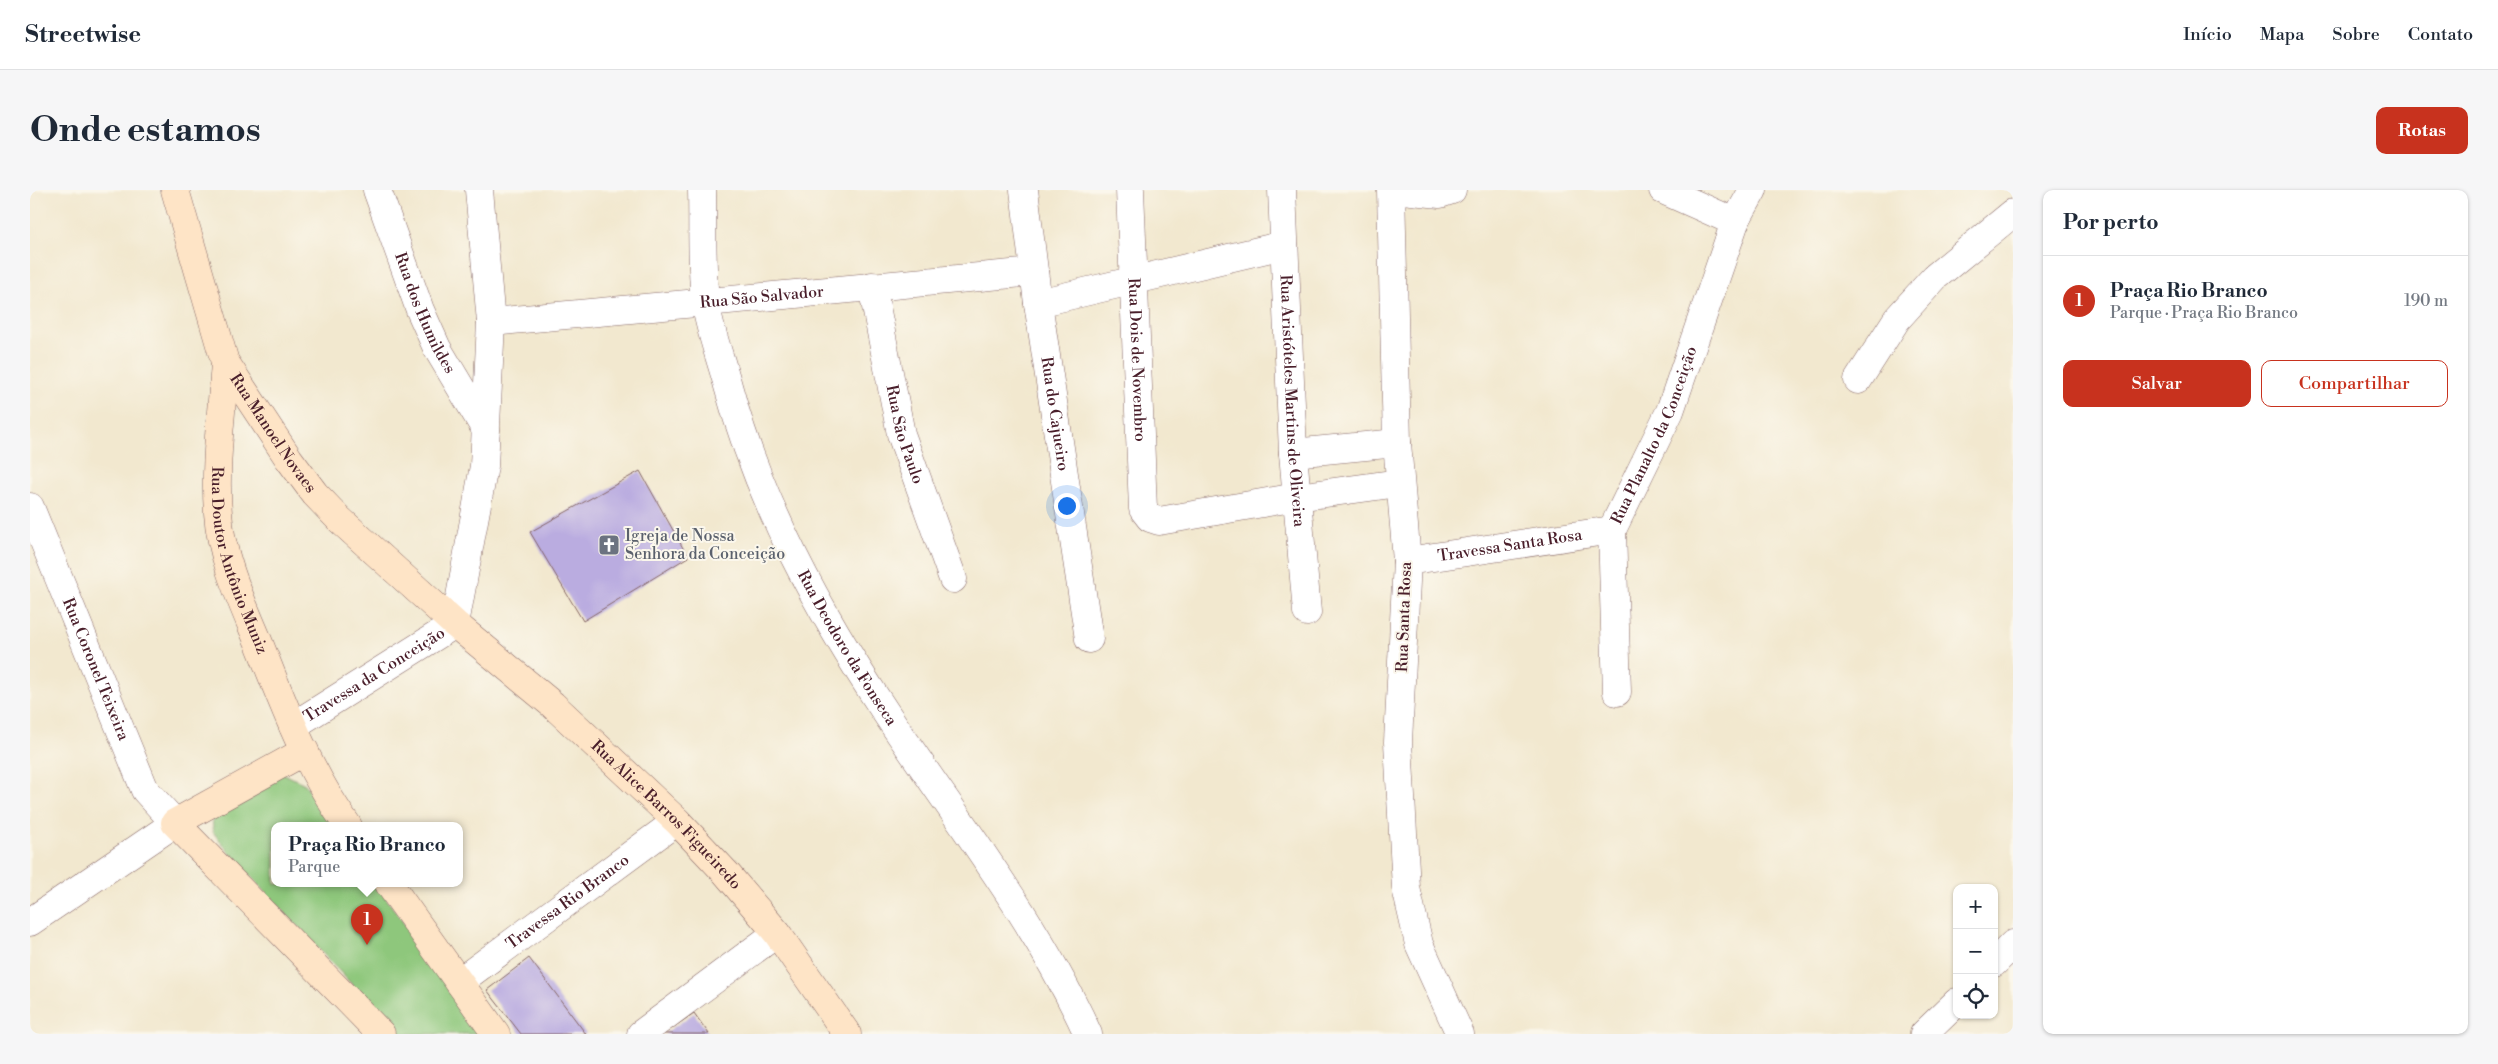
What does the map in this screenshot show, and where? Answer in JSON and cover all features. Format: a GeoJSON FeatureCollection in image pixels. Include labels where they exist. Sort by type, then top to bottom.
{"type":"FeatureCollection","features":[{"type":"Feature","properties":{"kind":"street","name":"Rua Manoel Novaes"},"geometry":{"type":"LineString","coordinates":[[175,190],[225,362],[289,459],[315,494],[339,519],[455,624]]}},
{"type":"Feature","properties":{"kind":"street","name":"Rua dos Humildes"},"geometry":{"type":"LineString","coordinates":[[377,190],[403,265],[430,333],[455,380],[486,430]]}},
{"type":"Feature","properties":{"kind":"street"},"geometry":{"type":"LineString","coordinates":[[455,624],[484,466],[486,430],[490,322],[479,190]]}},
{"type":"Feature","properties":{"kind":"street","name":"Rua Deodoro da Fonseca"},"geometry":{"type":"LineString","coordinates":[[702,190],[705,301],[734,408],[754,467],[778,525],[807,583],[886,712],[1040,940],[1069,993],[1088,1034]]}},
{"type":"Feature","properties":{"kind":"street","name":"Rua do Cajueiro"},"geometry":{"type":"LineString","coordinates":[[1024,190],[1038,303],[1089,639]]}},
{"type":"Feature","properties":{"kind":"street","name":"Rua Dois de Novembro"},"geometry":{"type":"LineString","coordinates":[[1130,190],[1143,509],[1150,518],[1159,521],[1297,497]]}},
{"type":"Feature","properties":{"kind":"street","name":"Rua Aristóteles Martins de Oliveira"},"geometry":{"type":"LineString","coordinates":[[1282,190],[1293,453],[1307,612]]}},
{"type":"Feature","properties":{"kind":"street","name":"Rua Santa Rosa"},"geometry":{"type":"LineString","coordinates":[[1391,190],[1397,443],[1407,561],[1398,742],[1406,888],[1418,944],[1460,1034]]}},
{"type":"Feature","properties":{"kind":"street"},"geometry":{"type":"LineString","coordinates":[[1403,190],[1440,194],[1452,190]]}},
{"type":"Feature","properties":{"kind":"street"},"geometry":{"type":"LineString","coordinates":[[1663,190],[1735,222]]}},
{"type":"Feature","properties":{"kind":"street","name":"Rua Planalto da Conceição"},"geometry":{"type":"LineString","coordinates":[[1617,692],[1612,530],[1670,411],[1735,222],[1753,190]]}},
{"type":"Feature","properties":{"kind":"street"},"geometry":{"type":"LineString","coordinates":[[1858,380],[1897,319],[1935,277],[2013,212]]}},
{"type":"Feature","properties":{"kind":"street"},"geometry":{"type":"LineString","coordinates":[[1038,303],[1284,245]]}},
{"type":"Feature","properties":{"kind":"street","name":"Rua São Salvador"},"geometry":{"type":"LineString","coordinates":[[490,322],[1034,272]]}},
{"type":"Feature","properties":{"kind":"street","name":"Rua São Paulo"},"geometry":{"type":"LineString","coordinates":[[872,286],[901,434],[953,579]]}},
{"type":"Feature","properties":{"kind":"street","name":"Rua Doutor Antônio Muniz"},"geometry":{"type":"LineString","coordinates":[[225,362],[217,484],[222,541],[235,581],[292,726],[319,781],[345,822]]}},
{"type":"Feature","properties":{"kind":"street"},"geometry":{"type":"LineString","coordinates":[[1293,453],[1397,443]]}},
{"type":"Feature","properties":{"kind":"street"},"geometry":{"type":"LineString","coordinates":[[1297,497],[1399,483]]}},
{"type":"Feature","properties":{"kind":"street","name":"Rua Coronel Teixeira"},"geometry":{"type":"LineString","coordinates":[[30,507],[145,790],[175,824]]}},
{"type":"Feature","properties":{"kind":"street","name":"Travessa Santa Rosa"},"geometry":{"type":"LineString","coordinates":[[1407,561],[1612,530]]}},
{"type":"Feature","properties":{"kind":"street","name":"Travessa da Conceição"},"geometry":{"type":"LineString","coordinates":[[292,726],[455,624]]}},
{"type":"Feature","properties":{"kind":"street","name":"Rua Alice Barros Figueiredo"},"geometry":{"type":"LineString","coordinates":[[455,624],[553,705],[677,821],[777,933],[847,1034]]}},
{"type":"Feature","properties":{"kind":"street"},"geometry":{"type":"LineString","coordinates":[[30,922],[175,824],[305,751]]}},
{"type":"Feature","properties":{"kind":"street","name":"Travessa Rio Branco"},"geometry":{"type":"LineString","coordinates":[[459,982],[677,821]]}},
{"type":"Feature","properties":{"kind":"street"},"geometry":{"type":"LineString","coordinates":[[175,824],[381,1034]]}},
{"type":"Feature","properties":{"kind":"street"},"geometry":{"type":"LineString","coordinates":[[391,887],[496,1034]]}},
{"type":"Feature","properties":{"kind":"street"},"geometry":{"type":"LineString","coordinates":[[641,1034],[777,933]]}},
{"type":"Feature","properties":{"kind":"street"},"geometry":{"type":"LineString","coordinates":[[1998,959],[2013,944]]}},
{"type":"Feature","properties":{"kind":"street"},"geometry":{"type":"LineString","coordinates":[[1924,1034],[1953,1006]]}},
{"type":"Feature","properties":{"kind":"green space"},"geometry":{"type":"Polygon","coordinates":[[[280,772],[305,784],[332,822],[271,822],[271,887],[378,887],[482,1034],[398,1034],[232,856],[213,832],[212,809],[280,772]]]}},
{"type":"Feature","properties":{"kind":"building","name":"Igreja de Nossa Senhora da Conceição"},"geometry":{"type":"Polygon","coordinates":[[[640,471],[688,557],[583,621],[530,532],[640,471]]]}},
{"type":"Feature","properties":{"kind":"building"},"geometry":{"type":"Polygon","coordinates":[[[529,958],[586,1034],[521,1034],[487,990],[529,958]]]}},
{"type":"Feature","properties":{"kind":"building"},"geometry":{"type":"Polygon","coordinates":[[[694,1013],[709,1034],[664,1034],[694,1013]]]}},
{"type":"Feature","properties":{"kind":"place","name":"Igreja de Nossa Senhora da Conceição"},"geometry":{"type":"Point","coordinates":[609,545]}},
{"type":"Feature","properties":{"kind":"place","name":"Praça Rio Branco"},"geometry":{"type":"Point","coordinates":[367,945]}}]}
